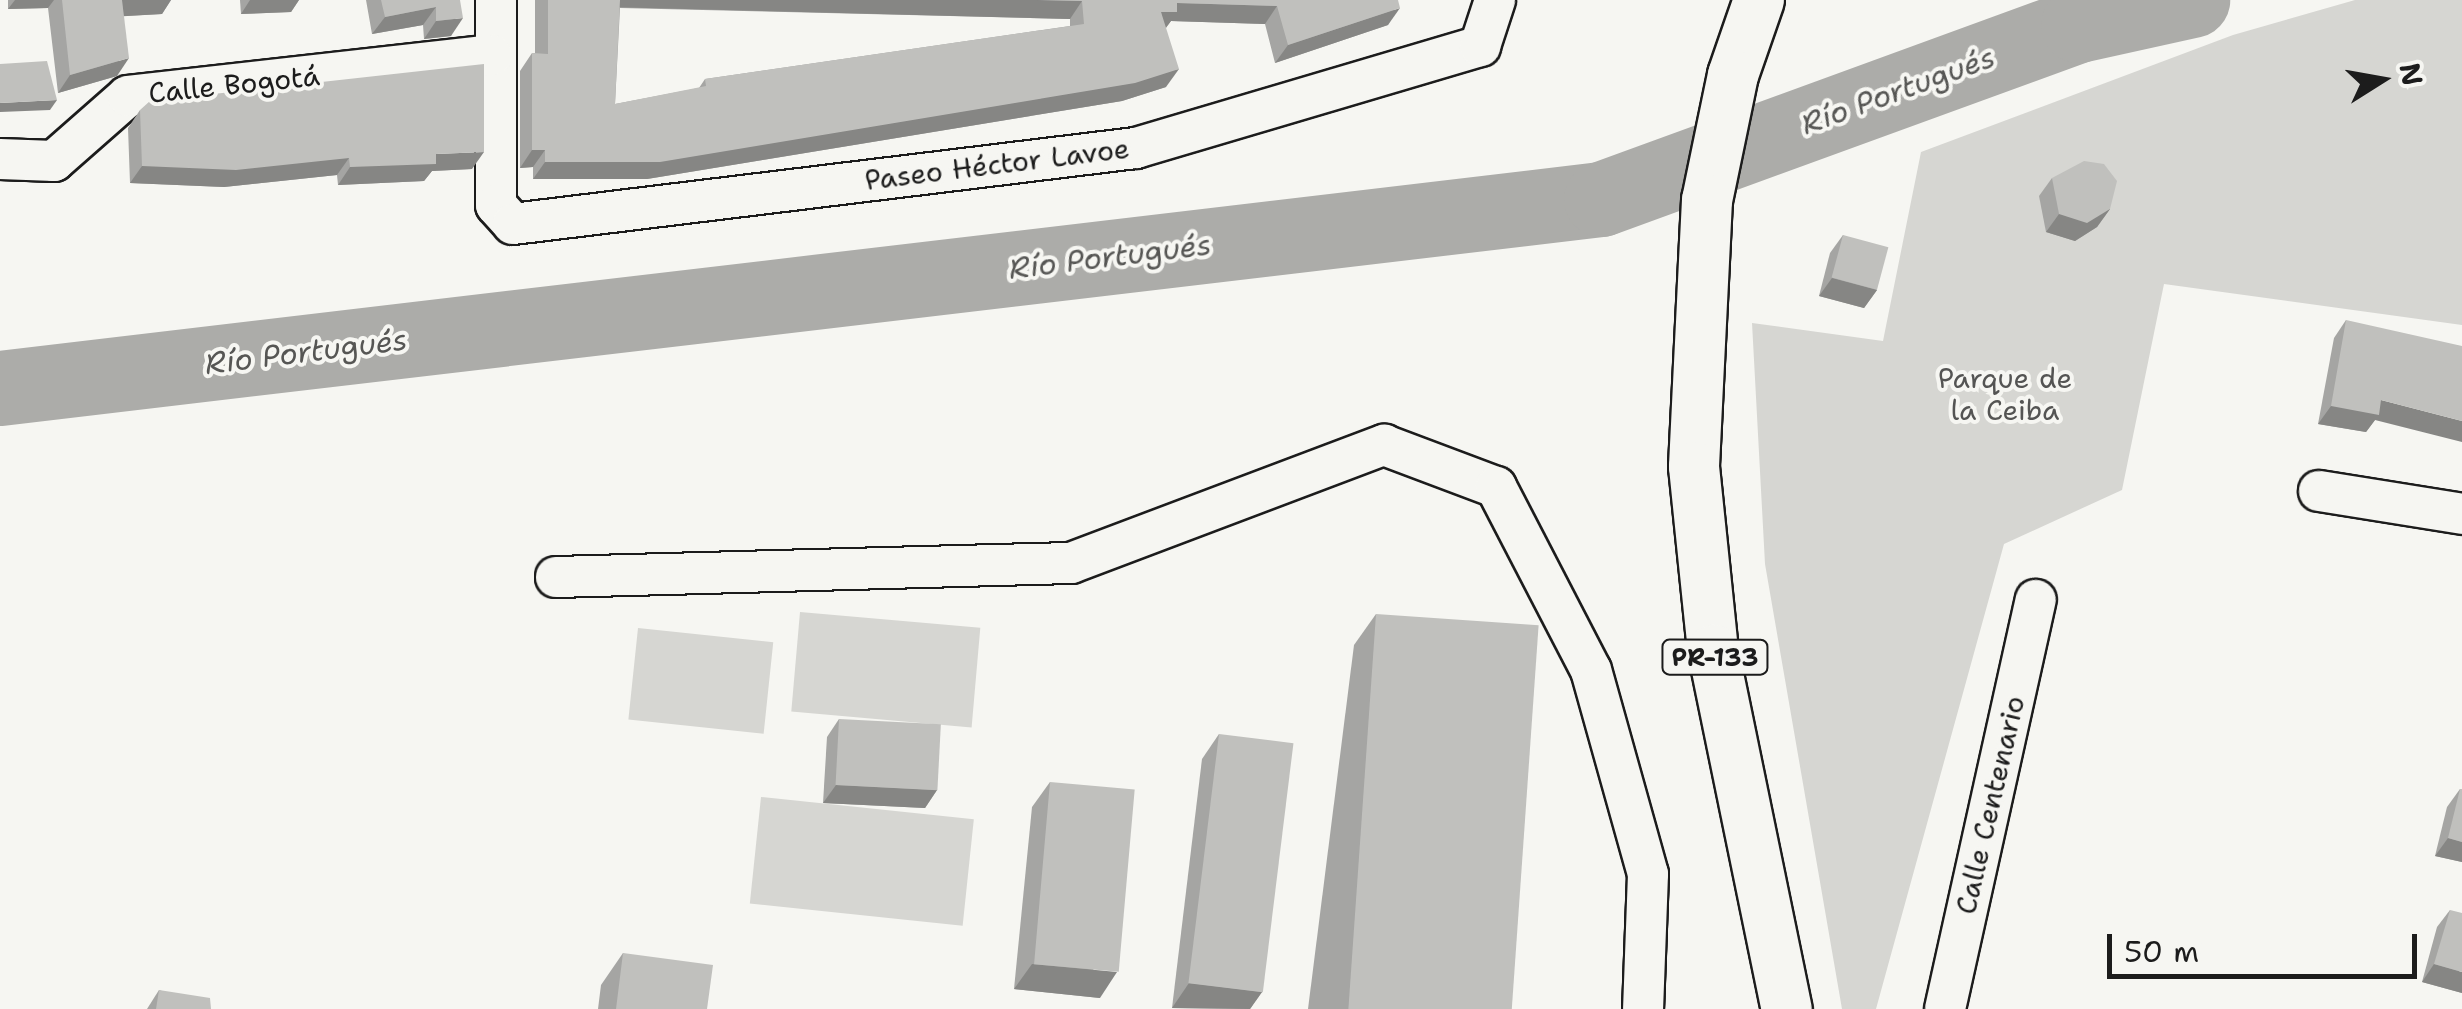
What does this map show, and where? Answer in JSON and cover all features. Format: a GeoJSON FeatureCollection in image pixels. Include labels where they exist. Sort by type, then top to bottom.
{"type":"FeatureCollection","features":[{"type":"Feature","properties":{"kind":"main road","name":"PR-133"},"geometry":{"type":"LineString","coordinates":[[1752,9],[1708,200],[1697,298],[1694,467],[1714,650],[1788,1009]]}},
{"type":"Feature","properties":{"kind":"street"},"geometry":{"type":"LineString","coordinates":[[492,55],[496,0]]}},
{"type":"Feature","properties":{"kind":"street","name":"Paseo Héctor Lavoe"},"geometry":{"type":"LineString","coordinates":[[492,55],[496,205],[513,224],[1136,148],[1493,18]]}},
{"type":"Feature","properties":{"kind":"street","name":"Calle Bogotá"},"geometry":{"type":"LineString","coordinates":[[0,159],[54,161],[128,96],[492,55]]}},
{"type":"Feature","properties":{"kind":"street"},"geometry":{"type":"LineString","coordinates":[[556,577],[1071,564],[1384,445],[1496,487],[1586,656],[1612,744],[1648,874],[1642,1009]]}},
{"type":"Feature","properties":{"kind":"street"},"geometry":{"type":"LineString","coordinates":[[2318,490],[2462,514]]}},
{"type":"Feature","properties":{"kind":"street","name":"Calle Centenario"},"geometry":{"type":"LineString","coordinates":[[1944,1009],[2036,600]]}},
{"type":"Feature","properties":{"kind":"green space","name":"Parque de la Ceiba"},"geometry":{"type":"Polygon","coordinates":[[[2355,0],[2462,0],[2462,325],[2164,284],[2122,490],[2004,544],[1876,1009],[1842,1009],[1765,564],[1752,323],[1883,341],[1921,152],[2233,35],[2355,0]]]}},
{"type":"Feature","properties":{"kind":"green space"},"geometry":{"type":"Polygon","coordinates":[[[800,612],[980,628],[972,727],[791,712],[800,612]]]}},
{"type":"Feature","properties":{"kind":"green space"},"geometry":{"type":"Polygon","coordinates":[[[638,628],[773,642],[764,734],[628,719],[638,628]]]}},
{"type":"Feature","properties":{"kind":"green space"},"geometry":{"type":"Polygon","coordinates":[[[761,797],[974,819],[963,926],[750,903],[761,797]]]}},
{"type":"Feature","properties":{"kind":"building"},"geometry":{"type":"Polygon","coordinates":[[[62,0],[122,0],[129,58],[70,75],[62,0]]]}},
{"type":"Feature","properties":{"kind":"building"},"geometry":{"type":"Polygon","coordinates":[[[381,0],[460,0],[463,18],[436,21],[436,7],[385,17],[381,0]]]}},
{"type":"Feature","properties":{"kind":"building"},"geometry":{"type":"Polygon","coordinates":[[[548,0],[620,0],[615,104],[706,86],[705,79],[1084,24],[1082,1],[1037,0],[1398,0],[1400,8],[1288,45],[1277,6],[1177,3],[1177,12],[1161,12],[1179,69],[1135,83],[660,162],[545,162],[545,150],[532,150],[532,53],[548,54],[548,0]]]}},
{"type":"Feature","properties":{"kind":"building"},"geometry":{"type":"Polygon","coordinates":[[[47,61],[57,100],[0,103],[0,64],[47,61]]]}},
{"type":"Feature","properties":{"kind":"building"},"geometry":{"type":"Polygon","coordinates":[[[484,64],[484,152],[436,154],[436,164],[350,167],[349,158],[236,170],[142,166],[140,110],[150,101],[484,64]]]}},
{"type":"Feature","properties":{"kind":"building"},"geometry":{"type":"Polygon","coordinates":[[[2084,161],[2104,164],[2117,181],[2110,209],[2087,223],[2059,214],[2052,178],[2084,161]]]}},
{"type":"Feature","properties":{"kind":"building"},"geometry":{"type":"Polygon","coordinates":[[[1843,235],[1888,247],[1877,290],[1832,278],[1843,235]]]}},
{"type":"Feature","properties":{"kind":"building"},"geometry":{"type":"Polygon","coordinates":[[[2346,320],[2462,346],[2462,421],[2381,400],[2379,415],[2331,406],[2346,320]]]}},
{"type":"Feature","properties":{"kind":"building"},"geometry":{"type":"Polygon","coordinates":[[[1376,614],[1539,625],[1512,1009],[1348,1009],[1376,614]]]}},
{"type":"Feature","properties":{"kind":"building"},"geometry":{"type":"Polygon","coordinates":[[[839,719],[941,724],[937,790],[836,785],[839,719]]]}},
{"type":"Feature","properties":{"kind":"building"},"geometry":{"type":"Polygon","coordinates":[[[1219,734],[1293,743],[1263,992],[1188,983],[1219,734]]]}},
{"type":"Feature","properties":{"kind":"building"},"geometry":{"type":"Polygon","coordinates":[[[1050,782],[1135,789],[1119,972],[1034,964],[1050,782]]]}},
{"type":"Feature","properties":{"kind":"building"},"geometry":{"type":"Polygon","coordinates":[[[2462,789],[2462,842],[2448,838],[2462,789]]]}},
{"type":"Feature","properties":{"kind":"building"},"geometry":{"type":"Polygon","coordinates":[[[2450,910],[2462,913],[2462,972],[2434,964],[2450,910]]]}},
{"type":"Feature","properties":{"kind":"building"},"geometry":{"type":"Polygon","coordinates":[[[623,953],[713,965],[707,1009],[616,1009],[623,953]]]}},
{"type":"Feature","properties":{"kind":"building"},"geometry":{"type":"Polygon","coordinates":[[[159,990],[210,998],[211,1009],[156,1009],[159,990]]]}},
{"type":"Feature","properties":{"kind":"waterway","name":"Río Portugués"},"geometry":{"type":"LineString","coordinates":[[0,388],[1601,199],[2078,25],[2192,0]]}}]}
